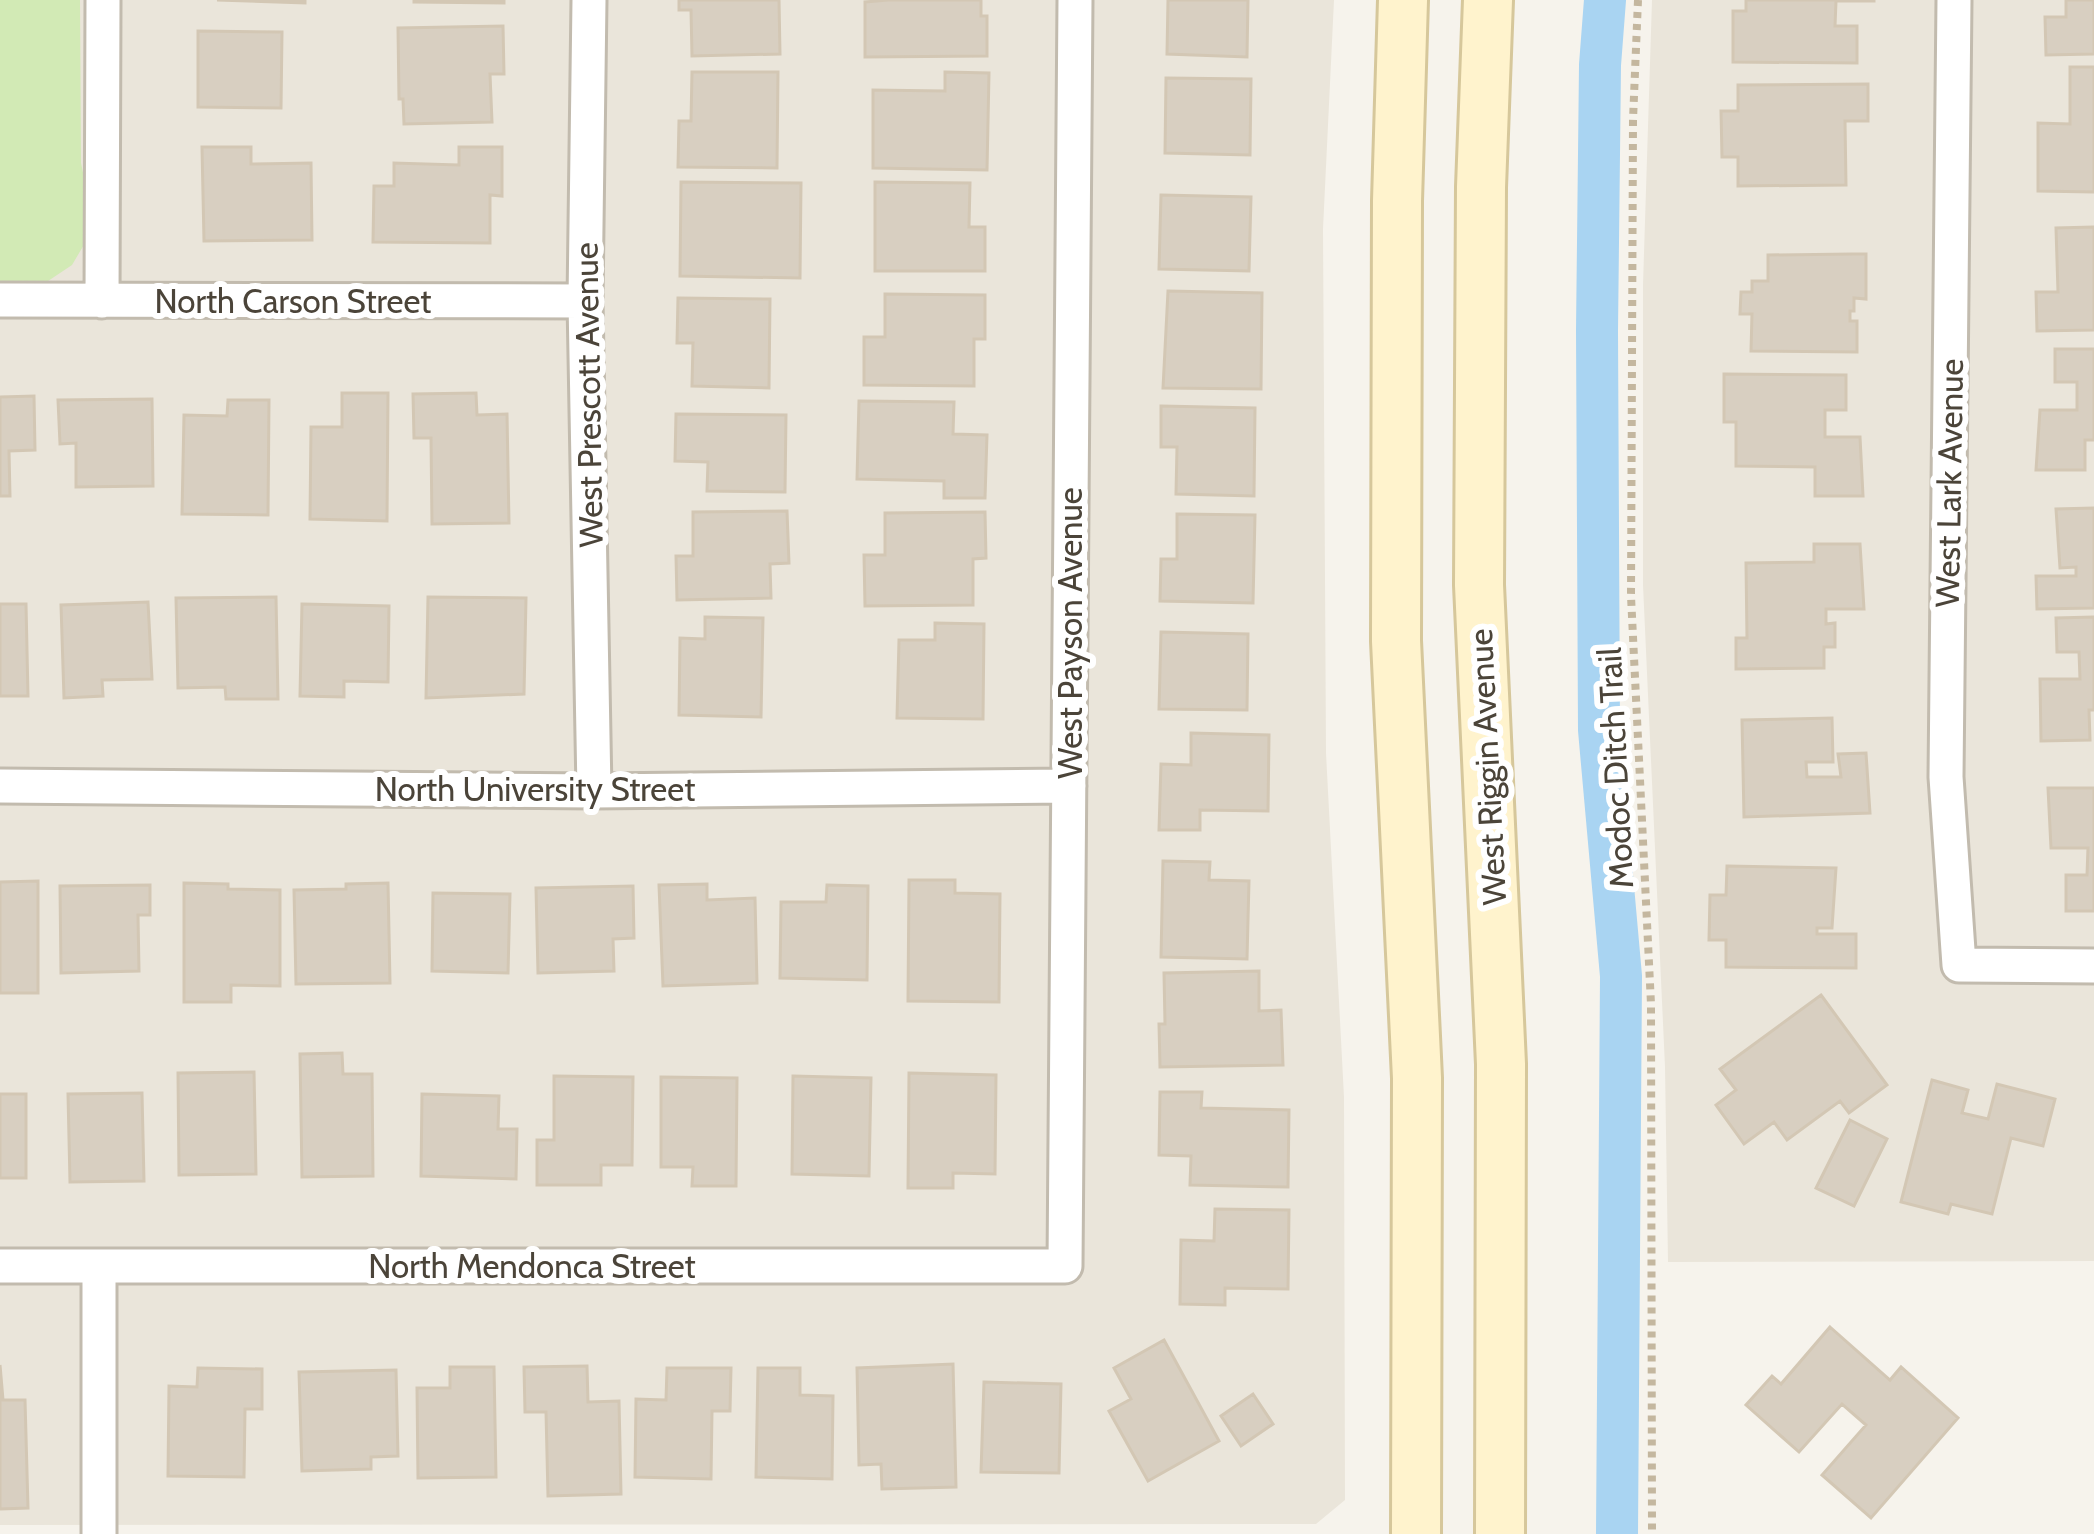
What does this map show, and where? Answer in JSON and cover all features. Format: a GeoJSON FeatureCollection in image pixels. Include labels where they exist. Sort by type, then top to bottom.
{"type":"FeatureCollection","features":[{"type":"Feature","properties":{"kind":"main road"},"geometry":{"type":"LineString","coordinates":[[1403,0],[1397,201],[1396,641],[1418,1078],[1416,1534]]}},
{"type":"Feature","properties":{"kind":"main road","name":"West Riggin Avenue"},"geometry":{"type":"LineString","coordinates":[[1486,4],[1479,585],[1501,1064],[1500,1534]]}},
{"type":"Feature","properties":{"kind":"street"},"geometry":{"type":"LineString","coordinates":[[102,301],[104,0]]}},
{"type":"Feature","properties":{"kind":"street","name":"West Prescott Avenue"},"geometry":{"type":"LineString","coordinates":[[589,0],[585,301],[594,791]]}},
{"type":"Feature","properties":{"kind":"street","name":"West Payson Avenue"},"geometry":{"type":"LineString","coordinates":[[1065,1266],[1075,0]]}},
{"type":"Feature","properties":{"kind":"street","name":"West Lark Avenue"},"geometry":{"type":"LineString","coordinates":[[1954,0],[1946,777],[1959,965],[2094,966]]}},
{"type":"Feature","properties":{"kind":"street","name":"North Carson Street"},"geometry":{"type":"LineString","coordinates":[[0,300],[585,301]]}},
{"type":"Feature","properties":{"kind":"street","name":"North University Street"},"geometry":{"type":"LineString","coordinates":[[0,787],[594,791],[1069,786]]}},
{"type":"Feature","properties":{"kind":"street","name":"North Mendonca Street"},"geometry":{"type":"LineString","coordinates":[[0,1265],[1065,1266]]}},
{"type":"Feature","properties":{"kind":"street"},"geometry":{"type":"LineString","coordinates":[[99,1266],[99,1534]]}},
{"type":"Feature","properties":{"kind":"path","name":"Modoc Ditch Trail"},"geometry":{"type":"LineString","coordinates":[[1638,0],[1632,167],[1631,596],[1651,1004],[1652,1534]]}},
{"type":"Feature","properties":{"kind":"shaded area"},"geometry":{"type":"Polygon","coordinates":[[[0,0],[1334,0],[1323,229],[1326,753],[1344,1097],[1345,1500],[1316,1524],[0,1525],[0,0]]]}},
{"type":"Feature","properties":{"kind":"shaded area"},"geometry":{"type":"Polygon","coordinates":[[[1652,0],[2094,0],[2094,1261],[1668,1262],[1665,1067],[1643,585],[1643,285],[1652,0]]]}},
{"type":"Feature","properties":{"kind":"green space"},"geometry":{"type":"Polygon","coordinates":[[[0,0],[80,0],[81,163],[92,216],[85,243],[72,265],[45,283],[0,286],[0,0]]]}},
{"type":"Feature","properties":{"kind":"building"},"geometry":{"type":"Polygon","coordinates":[[[217,0],[305,0],[305,3],[217,0]]]}},
{"type":"Feature","properties":{"kind":"building"},"geometry":{"type":"Polygon","coordinates":[[[504,0],[504,3],[414,2],[504,0]]]}},
{"type":"Feature","properties":{"kind":"building"},"geometry":{"type":"Polygon","coordinates":[[[679,0],[779,0],[780,54],[692,56],[691,10],[679,10],[679,0]]]}},
{"type":"Feature","properties":{"kind":"building"},"geometry":{"type":"Polygon","coordinates":[[[981,0],[981,16],[987,16],[987,56],[865,57],[865,2],[981,0]]]}},
{"type":"Feature","properties":{"kind":"building"},"geometry":{"type":"Polygon","coordinates":[[[1168,0],[1248,0],[1247,57],[1167,54],[1168,0]]]}},
{"type":"Feature","properties":{"kind":"building"},"geometry":{"type":"Polygon","coordinates":[[[1746,0],[1874,1],[1836,1],[1835,26],[1857,26],[1857,63],[1733,62],[1733,11],[1746,11],[1746,0]]]}},
{"type":"Feature","properties":{"kind":"building"},"geometry":{"type":"Polygon","coordinates":[[[2066,0],[2094,0],[2094,54],[2046,55],[2045,17],[2066,17],[2066,0]]]}},
{"type":"Feature","properties":{"kind":"building"},"geometry":{"type":"Polygon","coordinates":[[[503,26],[504,74],[490,74],[492,122],[404,124],[398,28],[503,26]]]}},
{"type":"Feature","properties":{"kind":"building"},"geometry":{"type":"Polygon","coordinates":[[[198,31],[282,32],[281,108],[198,107],[198,31]]]}},
{"type":"Feature","properties":{"kind":"building"},"geometry":{"type":"Polygon","coordinates":[[[2070,67],[2094,67],[2094,192],[2038,191],[2038,123],[2070,124],[2070,67]]]}},
{"type":"Feature","properties":{"kind":"building"},"geometry":{"type":"Polygon","coordinates":[[[692,72],[778,72],[777,168],[678,167],[679,121],[691,121],[692,72]]]}},
{"type":"Feature","properties":{"kind":"building"},"geometry":{"type":"Polygon","coordinates":[[[945,72],[989,73],[987,170],[873,168],[873,90],[945,91],[945,72]]]}},
{"type":"Feature","properties":{"kind":"building"},"geometry":{"type":"Polygon","coordinates":[[[1166,78],[1251,79],[1250,155],[1165,153],[1166,78]]]}},
{"type":"Feature","properties":{"kind":"building"},"geometry":{"type":"Polygon","coordinates":[[[1868,84],[1868,121],[1845,121],[1846,185],[1738,186],[1738,157],[1722,157],[1721,111],[1738,111],[1738,85],[1868,84]]]}},
{"type":"Feature","properties":{"kind":"building"},"geometry":{"type":"Polygon","coordinates":[[[202,147],[251,147],[251,164],[311,163],[312,240],[204,241],[202,147]]]}},
{"type":"Feature","properties":{"kind":"building"},"geometry":{"type":"Polygon","coordinates":[[[459,147],[502,147],[502,196],[490,195],[490,243],[373,242],[374,186],[394,186],[394,163],[459,165],[459,147]]]}},
{"type":"Feature","properties":{"kind":"building"},"geometry":{"type":"Polygon","coordinates":[[[681,182],[801,183],[800,278],[680,276],[681,182]]]}},
{"type":"Feature","properties":{"kind":"building"},"geometry":{"type":"Polygon","coordinates":[[[875,182],[970,183],[969,227],[985,227],[985,271],[875,271],[875,182]]]}},
{"type":"Feature","properties":{"kind":"building"},"geometry":{"type":"Polygon","coordinates":[[[1161,195],[1251,197],[1249,271],[1159,269],[1161,195]]]}},
{"type":"Feature","properties":{"kind":"building"},"geometry":{"type":"Polygon","coordinates":[[[2094,227],[2094,330],[2037,331],[2036,292],[2058,292],[2056,228],[2094,227]]]}},
{"type":"Feature","properties":{"kind":"building"},"geometry":{"type":"Polygon","coordinates":[[[1866,254],[1866,299],[1854,298],[1854,311],[1850,311],[1850,321],[1857,321],[1857,352],[1751,351],[1752,314],[1740,314],[1741,292],[1752,292],[1752,281],[1768,281],[1768,255],[1866,254]]]}},
{"type":"Feature","properties":{"kind":"building"},"geometry":{"type":"Polygon","coordinates":[[[1168,291],[1262,293],[1261,389],[1163,388],[1168,291]]]}},
{"type":"Feature","properties":{"kind":"building"},"geometry":{"type":"Polygon","coordinates":[[[885,294],[985,295],[985,339],[974,339],[974,386],[864,385],[864,337],[885,337],[885,294]]]}},
{"type":"Feature","properties":{"kind":"building"},"geometry":{"type":"Polygon","coordinates":[[[678,298],[770,299],[769,388],[692,386],[693,343],[677,343],[678,298]]]}},
{"type":"Feature","properties":{"kind":"building"},"geometry":{"type":"Polygon","coordinates":[[[2055,349],[2094,349],[2094,440],[2085,440],[2085,470],[2036,470],[2040,410],[2077,410],[2077,382],[2055,382],[2055,349]]]}},
{"type":"Feature","properties":{"kind":"building"},"geometry":{"type":"Polygon","coordinates":[[[1724,374],[1846,375],[1846,410],[1825,410],[1825,437],[1860,437],[1863,496],[1815,496],[1815,467],[1736,466],[1736,422],[1724,422],[1724,374]]]}},
{"type":"Feature","properties":{"kind":"building"},"geometry":{"type":"Polygon","coordinates":[[[342,393],[388,393],[387,521],[310,519],[311,427],[342,427],[342,393]]]}},
{"type":"Feature","properties":{"kind":"building"},"geometry":{"type":"Polygon","coordinates":[[[476,393],[477,415],[507,414],[509,523],[432,524],[431,438],[414,438],[413,394],[476,393]]]}},
{"type":"Feature","properties":{"kind":"building"},"geometry":{"type":"Polygon","coordinates":[[[34,396],[35,450],[9,451],[10,496],[0,496],[0,397],[34,396]]]}},
{"type":"Feature","properties":{"kind":"building"},"geometry":{"type":"Polygon","coordinates":[[[152,399],[153,486],[76,487],[76,443],[60,444],[58,400],[152,399]]]}},
{"type":"Feature","properties":{"kind":"building"},"geometry":{"type":"Polygon","coordinates":[[[228,400],[269,400],[268,515],[182,514],[184,415],[227,416],[228,400]]]}},
{"type":"Feature","properties":{"kind":"building"},"geometry":{"type":"Polygon","coordinates":[[[859,401],[954,402],[953,434],[987,435],[985,498],[944,498],[944,481],[857,479],[859,401]]]}},
{"type":"Feature","properties":{"kind":"building"},"geometry":{"type":"Polygon","coordinates":[[[1161,406],[1255,408],[1254,496],[1176,494],[1177,447],[1161,447],[1161,406]]]}},
{"type":"Feature","properties":{"kind":"building"},"geometry":{"type":"Polygon","coordinates":[[[676,414],[786,415],[785,492],[707,491],[708,462],[675,461],[676,414]]]}},
{"type":"Feature","properties":{"kind":"building"},"geometry":{"type":"Polygon","coordinates":[[[2094,508],[2094,608],[2037,609],[2036,576],[2076,576],[2076,567],[2060,568],[2056,509],[2094,508]]]}},
{"type":"Feature","properties":{"kind":"building"},"geometry":{"type":"Polygon","coordinates":[[[787,511],[789,563],[770,564],[771,598],[677,600],[676,556],[693,556],[693,512],[787,511]]]}},
{"type":"Feature","properties":{"kind":"building"},"geometry":{"type":"Polygon","coordinates":[[[985,512],[986,558],[973,559],[973,605],[865,606],[864,555],[885,555],[885,513],[985,512]]]}},
{"type":"Feature","properties":{"kind":"building"},"geometry":{"type":"Polygon","coordinates":[[[1177,514],[1255,515],[1253,603],[1160,601],[1161,559],[1177,559],[1177,514]]]}},
{"type":"Feature","properties":{"kind":"building"},"geometry":{"type":"Polygon","coordinates":[[[1814,544],[1860,544],[1864,609],[1826,609],[1826,624],[1835,623],[1835,647],[1824,647],[1824,668],[1736,669],[1736,638],[1747,638],[1746,563],[1814,562],[1814,544]]]}},
{"type":"Feature","properties":{"kind":"building"},"geometry":{"type":"Polygon","coordinates":[[[276,597],[278,699],[226,699],[225,687],[178,688],[176,598],[276,597]]]}},
{"type":"Feature","properties":{"kind":"building"},"geometry":{"type":"Polygon","coordinates":[[[428,597],[526,598],[524,694],[426,698],[428,597]]]}},
{"type":"Feature","properties":{"kind":"building"},"geometry":{"type":"Polygon","coordinates":[[[148,602],[152,679],[102,680],[103,696],[64,698],[61,605],[148,602]]]}},
{"type":"Feature","properties":{"kind":"building"},"geometry":{"type":"Polygon","coordinates":[[[0,604],[26,604],[28,696],[0,696],[0,604]]]}},
{"type":"Feature","properties":{"kind":"building"},"geometry":{"type":"Polygon","coordinates":[[[302,604],[389,606],[388,682],[344,681],[344,697],[300,696],[302,604]]]}},
{"type":"Feature","properties":{"kind":"building"},"geometry":{"type":"Polygon","coordinates":[[[705,617],[763,618],[761,717],[679,715],[680,638],[705,639],[705,617]]]}},
{"type":"Feature","properties":{"kind":"building"},"geometry":{"type":"Polygon","coordinates":[[[2094,617],[2090,740],[2041,741],[2040,679],[2080,679],[2079,652],[2057,652],[2056,618],[2094,617]]]}},
{"type":"Feature","properties":{"kind":"building"},"geometry":{"type":"Polygon","coordinates":[[[935,623],[984,624],[983,719],[897,718],[899,640],[935,640],[935,623]]]}},
{"type":"Feature","properties":{"kind":"building"},"geometry":{"type":"Polygon","coordinates":[[[1161,632],[1248,634],[1247,710],[1159,709],[1161,632]]]}},
{"type":"Feature","properties":{"kind":"building"},"geometry":{"type":"Polygon","coordinates":[[[1832,718],[1833,762],[1806,762],[1807,777],[1841,777],[1838,754],[1866,753],[1870,813],[1744,817],[1742,720],[1832,718]]]}},
{"type":"Feature","properties":{"kind":"building"},"geometry":{"type":"Polygon","coordinates":[[[1191,733],[1269,735],[1268,811],[1200,810],[1200,830],[1159,830],[1161,764],[1191,765],[1191,733]]]}},
{"type":"Feature","properties":{"kind":"building"},"geometry":{"type":"Polygon","coordinates":[[[2048,788],[2094,788],[2094,911],[2066,911],[2066,875],[2087,875],[2088,848],[2051,848],[2048,788]]]}},
{"type":"Feature","properties":{"kind":"building"},"geometry":{"type":"Polygon","coordinates":[[[1163,861],[1210,862],[1209,880],[1249,881],[1247,959],[1161,957],[1163,861]]]}},
{"type":"Feature","properties":{"kind":"building"},"geometry":{"type":"Polygon","coordinates":[[[1727,866],[1836,868],[1832,928],[1817,928],[1817,934],[1856,934],[1856,968],[1726,967],[1726,940],[1709,940],[1710,895],[1726,895],[1727,866]]]}},
{"type":"Feature","properties":{"kind":"building"},"geometry":{"type":"Polygon","coordinates":[[[909,880],[955,880],[955,893],[1000,894],[999,1002],[908,1001],[909,880]]]}},
{"type":"Feature","properties":{"kind":"building"},"geometry":{"type":"Polygon","coordinates":[[[38,881],[38,993],[0,993],[0,882],[38,881]]]}},
{"type":"Feature","properties":{"kind":"building"},"geometry":{"type":"Polygon","coordinates":[[[184,883],[280,890],[280,986],[231,985],[231,1002],[184,1002],[184,883]]]}},
{"type":"Feature","properties":{"kind":"building"},"geometry":{"type":"Polygon","coordinates":[[[388,883],[390,983],[296,984],[294,890],[388,883]]]}},
{"type":"Feature","properties":{"kind":"building"},"geometry":{"type":"Polygon","coordinates":[[[707,884],[707,900],[755,898],[757,983],[663,986],[659,885],[707,884]]]}},
{"type":"Feature","properties":{"kind":"building"},"geometry":{"type":"Polygon","coordinates":[[[150,885],[150,915],[138,915],[139,971],[61,973],[60,886],[150,885]]]}},
{"type":"Feature","properties":{"kind":"building"},"geometry":{"type":"Polygon","coordinates":[[[827,885],[868,886],[867,980],[780,978],[781,902],[826,902],[827,885]]]}},
{"type":"Feature","properties":{"kind":"building"},"geometry":{"type":"Polygon","coordinates":[[[633,886],[634,938],[613,939],[614,971],[538,973],[536,888],[633,886]]]}},
{"type":"Feature","properties":{"kind":"building"},"geometry":{"type":"Polygon","coordinates":[[[433,893],[510,894],[508,973],[432,971],[433,893]]]}},
{"type":"Feature","properties":{"kind":"building"},"geometry":{"type":"Polygon","coordinates":[[[1259,971],[1259,1011],[1281,1010],[1283,1065],[1160,1067],[1164,973],[1259,971]]]}},
{"type":"Feature","properties":{"kind":"building"},"geometry":{"type":"Polygon","coordinates":[[[1821,995],[1887,1085],[1849,1113],[1840,1101],[1787,1140],[1774,1122],[1744,1144],[1716,1105],[1736,1090],[1720,1069],[1821,995]]]}},
{"type":"Feature","properties":{"kind":"building"},"geometry":{"type":"Polygon","coordinates":[[[342,1053],[343,1074],[372,1074],[373,1176],[302,1177],[300,1054],[342,1053]]]}},
{"type":"Feature","properties":{"kind":"building"},"geometry":{"type":"Polygon","coordinates":[[[254,1072],[256,1174],[179,1175],[178,1073],[254,1072]]]}},
{"type":"Feature","properties":{"kind":"building"},"geometry":{"type":"Polygon","coordinates":[[[909,1073],[996,1075],[995,1174],[953,1173],[953,1188],[908,1188],[909,1073]]]}},
{"type":"Feature","properties":{"kind":"building"},"geometry":{"type":"Polygon","coordinates":[[[554,1076],[633,1077],[632,1165],[601,1165],[601,1185],[537,1185],[537,1140],[554,1140],[554,1076]]]}},
{"type":"Feature","properties":{"kind":"building"},"geometry":{"type":"Polygon","coordinates":[[[793,1076],[871,1078],[869,1176],[792,1174],[793,1076]]]}},
{"type":"Feature","properties":{"kind":"building"},"geometry":{"type":"Polygon","coordinates":[[[661,1077],[737,1078],[736,1186],[692,1186],[693,1167],[661,1167],[661,1077]]]}},
{"type":"Feature","properties":{"kind":"building"},"geometry":{"type":"Polygon","coordinates":[[[1932,1080],[1968,1090],[1962,1113],[1988,1119],[1997,1084],[2055,1099],[2043,1146],[2011,1138],[1992,1214],[1951,1204],[1948,1214],[1901,1202],[1932,1080]]]}},
{"type":"Feature","properties":{"kind":"building"},"geometry":{"type":"Polygon","coordinates":[[[1160,1092],[1202,1092],[1201,1108],[1289,1110],[1288,1187],[1190,1185],[1191,1156],[1159,1155],[1160,1092]]]}},
{"type":"Feature","properties":{"kind":"building"},"geometry":{"type":"Polygon","coordinates":[[[142,1093],[144,1181],[70,1182],[68,1094],[142,1093]]]}},
{"type":"Feature","properties":{"kind":"building"},"geometry":{"type":"Polygon","coordinates":[[[0,1094],[26,1094],[26,1178],[0,1178],[0,1094]]]}},
{"type":"Feature","properties":{"kind":"building"},"geometry":{"type":"Polygon","coordinates":[[[422,1094],[499,1096],[498,1129],[517,1129],[516,1179],[421,1176],[422,1094]]]}},
{"type":"Feature","properties":{"kind":"building"},"geometry":{"type":"Polygon","coordinates":[[[1850,1120],[1887,1139],[1854,1206],[1816,1188],[1850,1120]]]}},
{"type":"Feature","properties":{"kind":"building"},"geometry":{"type":"Polygon","coordinates":[[[1215,1209],[1289,1210],[1288,1289],[1225,1288],[1225,1305],[1180,1304],[1181,1240],[1214,1241],[1215,1209]]]}},
{"type":"Feature","properties":{"kind":"building"},"geometry":{"type":"Polygon","coordinates":[[[1830,1327],[1890,1380],[1901,1367],[1958,1418],[1871,1518],[1822,1475],[1866,1425],[1842,1404],[1799,1452],[1746,1405],[1772,1376],[1781,1384],[1830,1327]]]}},
{"type":"Feature","properties":{"kind":"building"},"geometry":{"type":"Polygon","coordinates":[[[1164,1340],[1219,1441],[1148,1481],[1109,1411],[1131,1399],[1114,1368],[1164,1340]]]}},
{"type":"Feature","properties":{"kind":"building"},"geometry":{"type":"Polygon","coordinates":[[[953,1364],[956,1487],[882,1489],[881,1464],[859,1465],[857,1368],[953,1364]]]}},
{"type":"Feature","properties":{"kind":"building"},"geometry":{"type":"Polygon","coordinates":[[[0,1365],[3,1400],[25,1400],[28,1508],[0,1509],[0,1365]]]}},
{"type":"Feature","properties":{"kind":"building"},"geometry":{"type":"Polygon","coordinates":[[[587,1366],[588,1402],[619,1401],[621,1494],[548,1496],[546,1412],[525,1412],[524,1367],[587,1366]]]}},
{"type":"Feature","properties":{"kind":"building"},"geometry":{"type":"Polygon","coordinates":[[[450,1367],[494,1367],[496,1477],[418,1478],[417,1388],[450,1388],[450,1367]]]}},
{"type":"Feature","properties":{"kind":"building"},"geometry":{"type":"Polygon","coordinates":[[[198,1368],[262,1369],[262,1409],[245,1409],[244,1477],[168,1476],[169,1386],[197,1387],[198,1368]]]}},
{"type":"Feature","properties":{"kind":"building"},"geometry":{"type":"Polygon","coordinates":[[[667,1368],[731,1368],[730,1411],[712,1411],[711,1479],[635,1477],[636,1399],[666,1400],[667,1368]]]}},
{"type":"Feature","properties":{"kind":"building"},"geometry":{"type":"Polygon","coordinates":[[[758,1368],[800,1368],[800,1395],[833,1396],[832,1479],[756,1477],[758,1368]]]}},
{"type":"Feature","properties":{"kind":"building"},"geometry":{"type":"Polygon","coordinates":[[[396,1370],[398,1456],[371,1457],[371,1469],[302,1471],[299,1372],[396,1370]]]}},
{"type":"Feature","properties":{"kind":"building"},"geometry":{"type":"Polygon","coordinates":[[[984,1382],[1061,1384],[1059,1473],[981,1472],[984,1382]]]}},
{"type":"Feature","properties":{"kind":"building"},"geometry":{"type":"Polygon","coordinates":[[[1253,1394],[1273,1424],[1241,1446],[1221,1416],[1253,1394]]]}},
{"type":"Feature","properties":{"kind":"waterway"},"geometry":{"type":"LineString","coordinates":[[1605,0],[1597,331],[1599,730],[1621,976],[1617,1534]]}}]}
